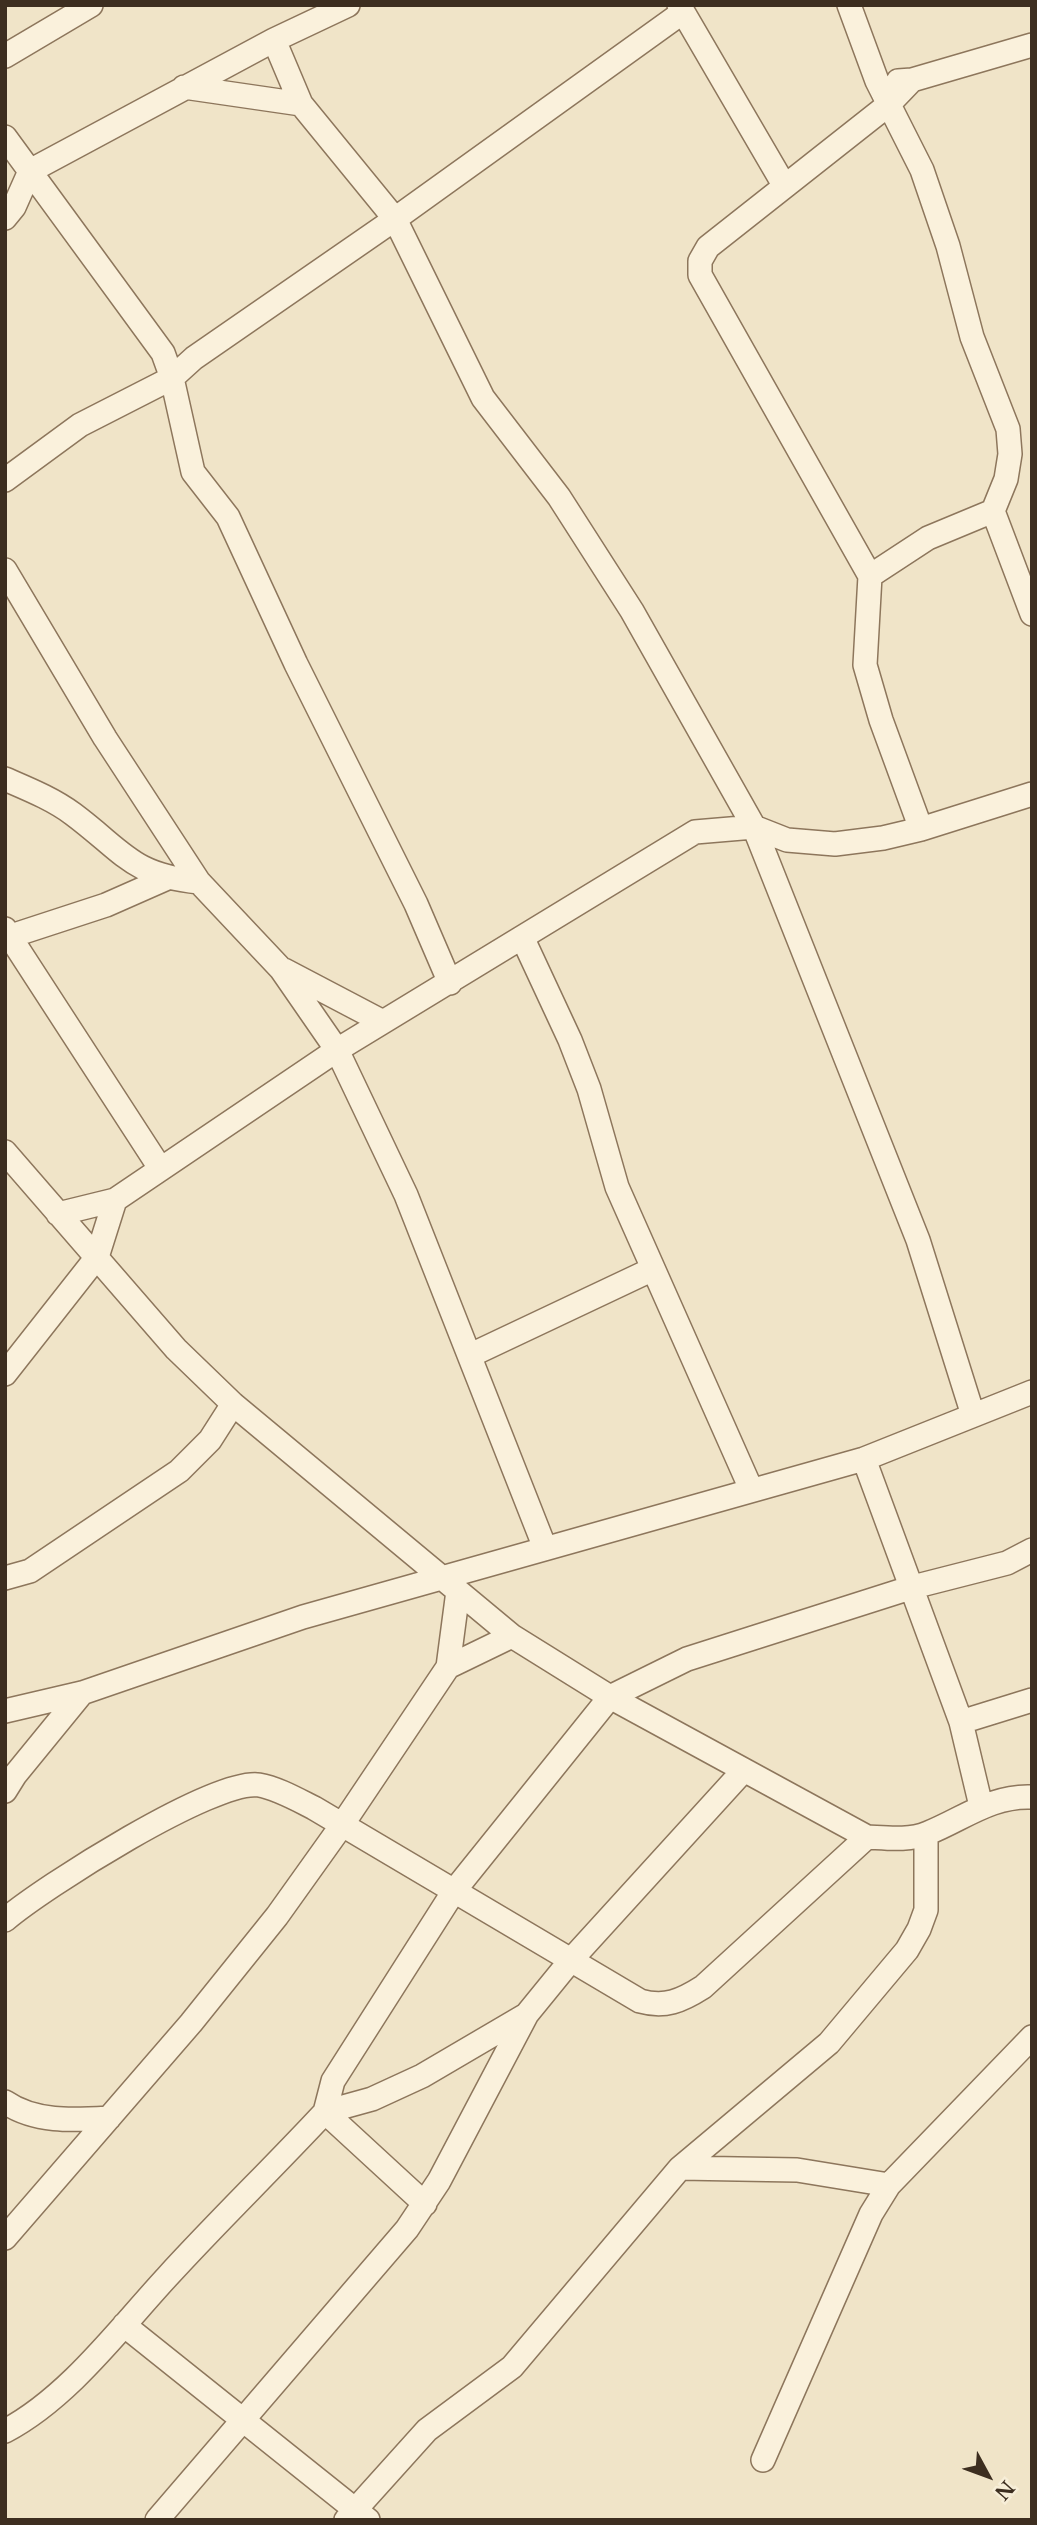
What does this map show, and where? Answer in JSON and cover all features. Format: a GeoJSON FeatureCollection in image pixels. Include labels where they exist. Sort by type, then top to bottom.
{"type":"FeatureCollection","features":[{"type":"Feature","properties":{"kind":"street"},"geometry":{"type":"LineString","coordinates":[[5,56],[64,12],[91,5]]}},
{"type":"Feature","properties":{"kind":"street"},"geometry":{"type":"LineString","coordinates":[[5,218],[14,207],[30,171],[274,40],[348,5]]}},
{"type":"Feature","properties":{"kind":"street"},"geometry":{"type":"LineString","coordinates":[[849,5],[877,81],[922,170],[948,246],[972,337],[1007,429],[1010,454],[1006,479],[993,511],[1032,614]]}},
{"type":"Feature","properties":{"kind":"street"},"geometry":{"type":"LineString","coordinates":[[5,480],[80,425],[172,378],[194,358],[395,219],[681,9],[784,185]]}},
{"type":"Feature","properties":{"kind":"street"},"geometry":{"type":"LineString","coordinates":[[274,40],[301,104],[395,219],[483,398],[559,497],[632,611],[754,827],[918,1240],[973,1415]]}},
{"type":"Feature","properties":{"kind":"street"},"geometry":{"type":"LineString","coordinates":[[877,81],[912,80],[1032,45]]}},
{"type":"Feature","properties":{"kind":"street"},"geometry":{"type":"LineString","coordinates":[[912,80],[888,105],[708,247],[700,261],[700,275],[870,576],[865,665],[881,720],[921,828]]}},
{"type":"Feature","properties":{"kind":"street"},"geometry":{"type":"LineString","coordinates":[[184,87],[301,104]]}},
{"type":"Feature","properties":{"kind":"street"},"geometry":{"type":"LineString","coordinates":[[5,137],[163,353],[172,378],[193,472],[228,517],[296,664],[416,904],[450,983]]}},
{"type":"Feature","properties":{"kind":"street"},"geometry":{"type":"LineString","coordinates":[[163,353],[194,358]]}},
{"type":"Feature","properties":{"kind":"street"},"geometry":{"type":"LineString","coordinates":[[870,576],[928,538],[993,511]]}},
{"type":"Feature","properties":{"kind":"street"},"geometry":{"type":"LineString","coordinates":[[5,570],[105,738],[199,882],[281,969],[337,1050],[406,1195],[545,1548]]}},
{"type":"Feature","properties":{"kind":"street"},"geometry":{"type":"LineString","coordinates":[[5,779],[72,813],[129,861],[165,879],[199,882]]}},
{"type":"Feature","properties":{"kind":"street"},"geometry":{"type":"LineString","coordinates":[[58,1214],[115,1200],[337,1050],[523,939],[642,861],[695,832],[754,827],[787,840],[835,844],[883,838],[1032,794]]}},
{"type":"Feature","properties":{"kind":"street"},"geometry":{"type":"LineString","coordinates":[[160,1168],[7,935],[106,905],[165,879]]}},
{"type":"Feature","properties":{"kind":"street"},"geometry":{"type":"LineString","coordinates":[[523,939],[570,1040],[589,1089],[617,1188],[751,1489]]}},
{"type":"Feature","properties":{"kind":"street"},"geometry":{"type":"LineString","coordinates":[[281,969],[383,1022]]}},
{"type":"Feature","properties":{"kind":"street"},"geometry":{"type":"LineString","coordinates":[[5,1152],[176,1349],[233,1404],[512,1636],[610,1697],[867,1837],[902,1838],[926,1834],[1003,1798],[1032,1797]]}},
{"type":"Feature","properties":{"kind":"street"},"geometry":{"type":"LineString","coordinates":[[5,1374],[97,1257],[115,1200]]}},
{"type":"Feature","properties":{"kind":"street"},"geometry":{"type":"LineString","coordinates":[[471,1355],[653,1269]]}},
{"type":"Feature","properties":{"kind":"street"},"geometry":{"type":"LineString","coordinates":[[5,1711],[82,1693],[303,1617],[449,1585],[545,1548],[864,1459],[1032,1392]]}},
{"type":"Feature","properties":{"kind":"street"},"geometry":{"type":"LineString","coordinates":[[5,1578],[30,1571],[178,1471],[210,1440],[233,1404]]}},
{"type":"Feature","properties":{"kind":"street"},"geometry":{"type":"LineString","coordinates":[[864,1459],[961,1722],[981,1807]]}},
{"type":"Feature","properties":{"kind":"street"},"geometry":{"type":"LineString","coordinates":[[5,2431],[45,2403],[124,2325],[325,2112],[333,2081],[454,1891],[610,1697],[687,1658],[913,1587],[1007,1563],[1032,1550]]}},
{"type":"Feature","properties":{"kind":"street"},"geometry":{"type":"LineString","coordinates":[[1007,1563],[1032,1568]]}},
{"type":"Feature","properties":{"kind":"street"},"geometry":{"type":"LineString","coordinates":[[449,1585],[449,1667]]}},
{"type":"Feature","properties":{"kind":"street"},"geometry":{"type":"LineString","coordinates":[[5,2238],[277,1916],[449,1667],[512,1636]]}},
{"type":"Feature","properties":{"kind":"street"},"geometry":{"type":"LineString","coordinates":[[5,1791],[21,1767],[82,1693]]}},
{"type":"Feature","properties":{"kind":"street"},"geometry":{"type":"LineString","coordinates":[[961,1722],[1032,1700]]}},
{"type":"Feature","properties":{"kind":"street"},"geometry":{"type":"LineString","coordinates":[[157,2520],[425,2204],[527,2014],[571,1961],[744,1770]]}},
{"type":"Feature","properties":{"kind":"street"},"geometry":{"type":"LineString","coordinates":[[5,1920],[57,1880],[155,1824],[224,1793],[259,1785],[314,1808],[639,2001],[659,2006],[681,2001],[703,1987],[867,1837]]}},
{"type":"Feature","properties":{"kind":"street"},"geometry":{"type":"LineString","coordinates":[[314,1808],[356,1802]]}},
{"type":"Feature","properties":{"kind":"street"},"geometry":{"type":"LineString","coordinates":[[124,2325],[243,2420],[356,2516],[427,2430],[512,2367],[680,2168],[829,2043],[907,1950],[926,1910],[926,1834]]}},
{"type":"Feature","properties":{"kind":"street"},"geometry":{"type":"LineString","coordinates":[[325,2112],[372,2099],[422,2076],[527,2014]]}},
{"type":"Feature","properties":{"kind":"street"},"geometry":{"type":"LineString","coordinates":[[763,2460],[871,2214],[889,2185],[1032,2037]]}},
{"type":"Feature","properties":{"kind":"street"},"geometry":{"type":"LineString","coordinates":[[8,2108],[42,2117],[74,2120],[109,2118]]}},
{"type":"Feature","properties":{"kind":"street"},"geometry":{"type":"LineString","coordinates":[[325,2112],[425,2204]]}},
{"type":"Feature","properties":{"kind":"street"},"geometry":{"type":"LineString","coordinates":[[680,2168],[797,2170],[889,2185]]}}]}
